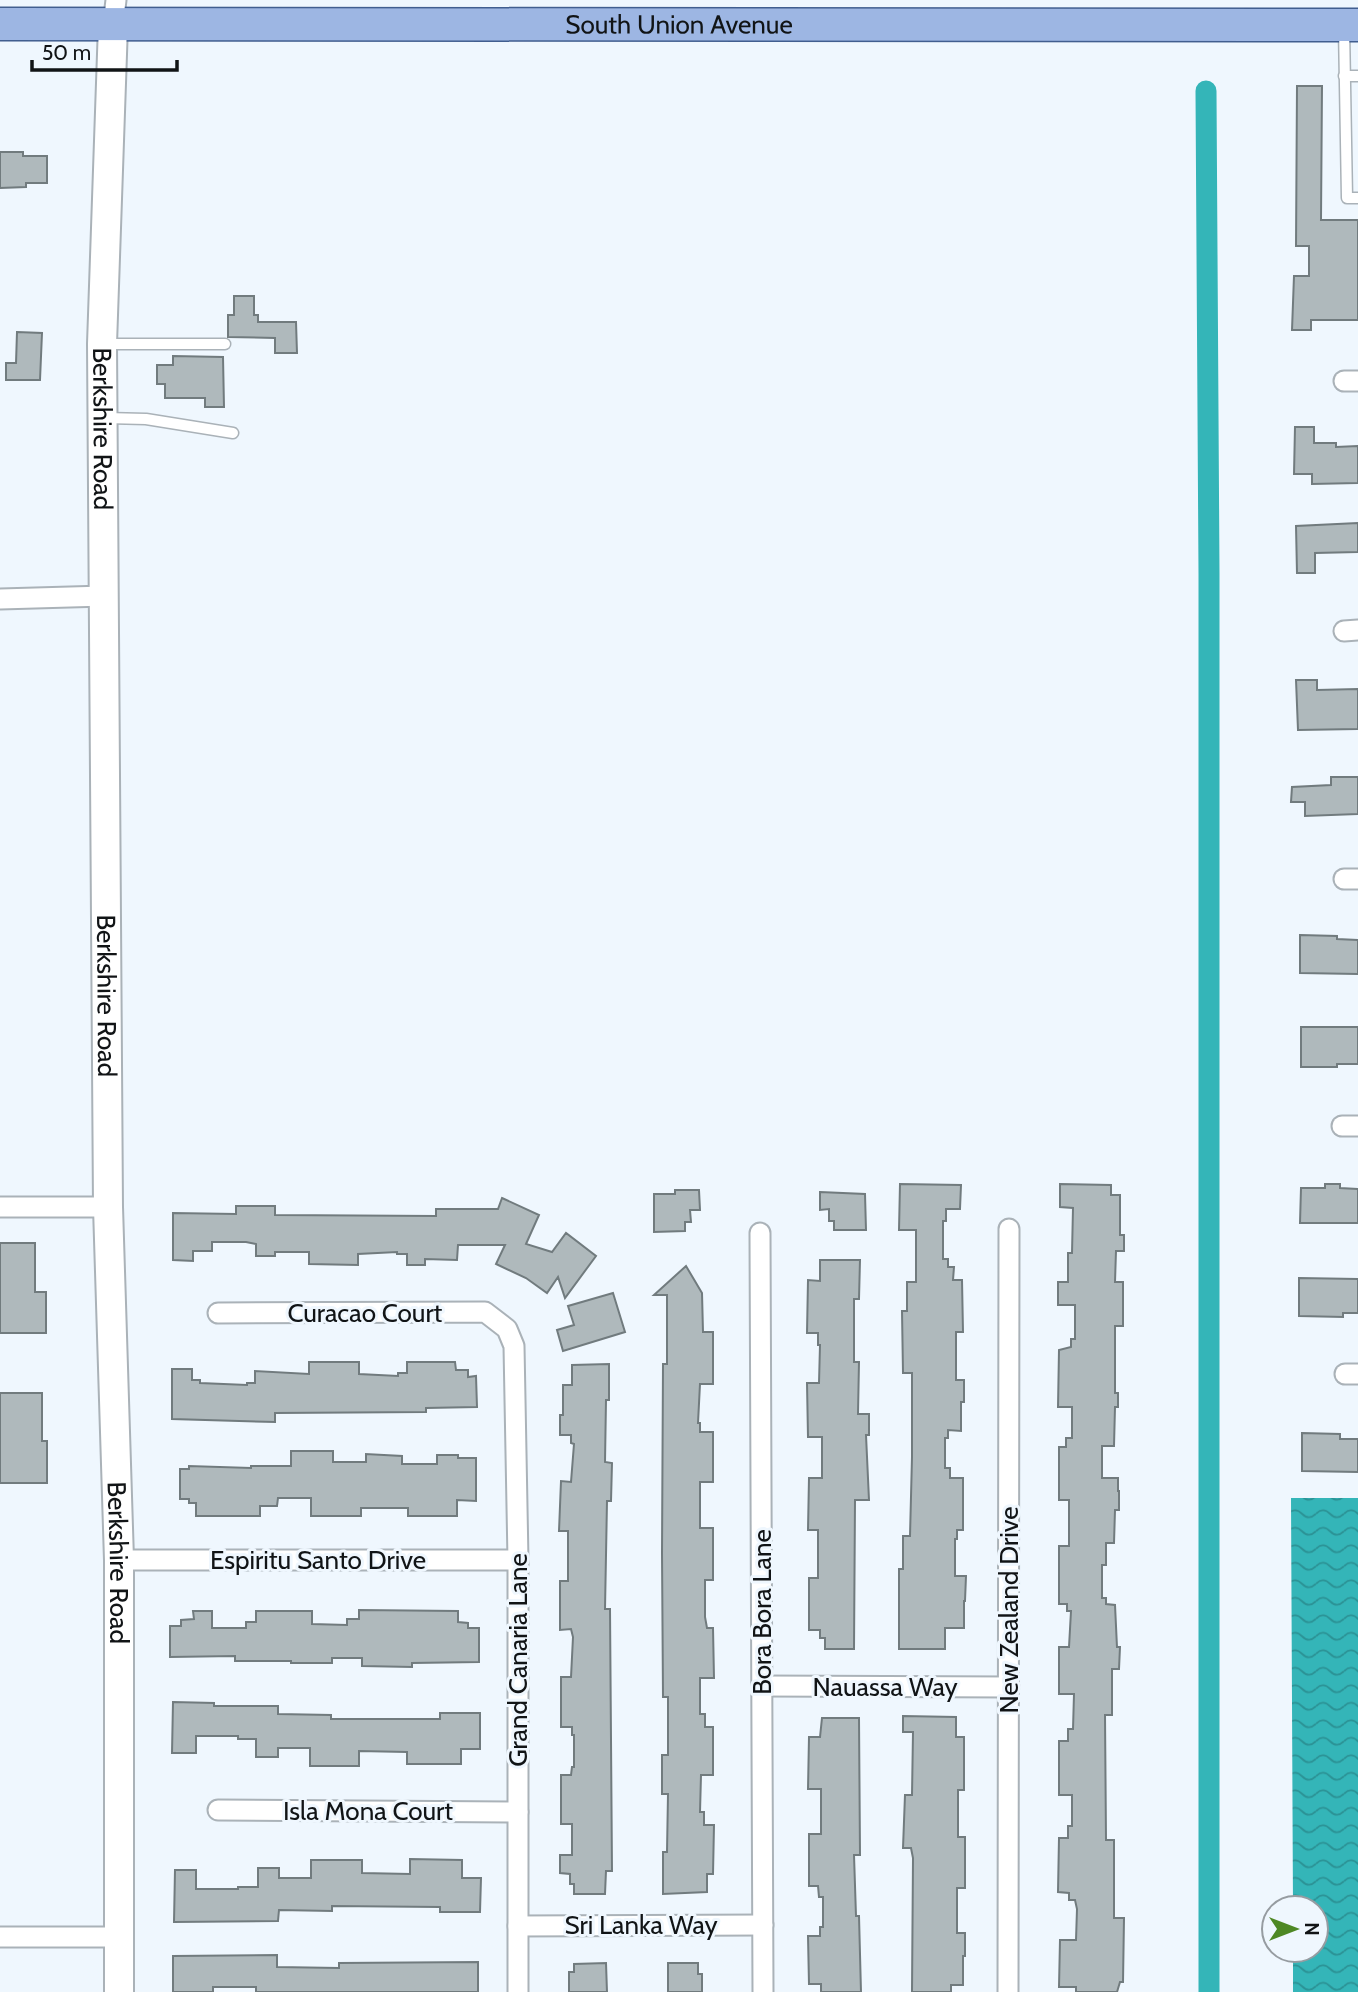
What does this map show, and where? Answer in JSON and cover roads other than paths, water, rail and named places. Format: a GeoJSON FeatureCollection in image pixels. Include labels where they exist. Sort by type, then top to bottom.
{"type":"FeatureCollection","features":[{"type":"Feature","properties":{"kind":"main road","name":"South Union Avenue"},"geometry":{"type":"LineString","coordinates":[[0,24],[114,12],[1351,25]]}},
{"type":"Feature","properties":{"kind":"street","name":"Berkshire Road"},"geometry":{"type":"LineString","coordinates":[[114,12],[102,344],[102,418],[108,1207],[119,1560],[119,1992]]}},
{"type":"Feature","properties":{"kind":"street"},"geometry":{"type":"LineString","coordinates":[[0,598],[105,596]]}},
{"type":"Feature","properties":{"kind":"street"},"geometry":{"type":"LineString","coordinates":[[0,1207],[108,1207]]}},
{"type":"Feature","properties":{"kind":"street","name":"New Zealand Drive"},"geometry":{"type":"LineString","coordinates":[[1008,1992],[1009,1229]]}},
{"type":"Feature","properties":{"kind":"street","name":"Bora Bora Lane"},"geometry":{"type":"LineString","coordinates":[[760,1233],[763,1992]]}},
{"type":"Feature","properties":{"kind":"street","name":"Curacao Court"},"geometry":{"type":"LineString","coordinates":[[218,1314],[485,1312],[507,1329]]}},
{"type":"Feature","properties":{"kind":"street","name":"Grand Canaria Lane"},"geometry":{"type":"LineString","coordinates":[[507,1329],[514,1346],[518,1560],[518,1992]]}},
{"type":"Feature","properties":{"kind":"street","name":"Espiritu Santo Drive"},"geometry":{"type":"LineString","coordinates":[[119,1560],[518,1560]]}},
{"type":"Feature","properties":{"kind":"street","name":"Nauassa Way"},"geometry":{"type":"LineString","coordinates":[[762,1686],[1009,1688]]}},
{"type":"Feature","properties":{"kind":"street","name":"Isla Mona Court"},"geometry":{"type":"LineString","coordinates":[[218,1810],[518,1812]]}},
{"type":"Feature","properties":{"kind":"street","name":"Sri Lanka Way"},"geometry":{"type":"LineString","coordinates":[[518,1926],[763,1925]]}},
{"type":"Feature","properties":{"kind":"street"},"geometry":{"type":"LineString","coordinates":[[0,1937],[119,1937]]}},
{"type":"Feature","properties":{"kind":"lane"},"geometry":{"type":"LineString","coordinates":[[1351,25],[1344,76],[1347,198],[1358,198]]}},
{"type":"Feature","properties":{"kind":"lane"},"geometry":{"type":"LineString","coordinates":[[1344,76],[1358,76]]}},
{"type":"Feature","properties":{"kind":"lane"},"geometry":{"type":"LineString","coordinates":[[102,344],[225,344]]}},
{"type":"Feature","properties":{"kind":"lane"},"geometry":{"type":"LineString","coordinates":[[102,418],[146,419],[233,433]]}},
{"type":"Feature","properties":{"kind":"water"},"geometry":{"type":"Polygon","coordinates":[[[1291,1498],[1358,1498],[1358,1992],[1293,1992],[1293,1964],[1330,1964],[1330,1894],[1293,1894],[1291,1498]]]}},
{"type":"Feature","properties":{"kind":"waterway"},"geometry":{"type":"LineString","coordinates":[[1206,91],[1209,574],[1209,1992]]}}]}
